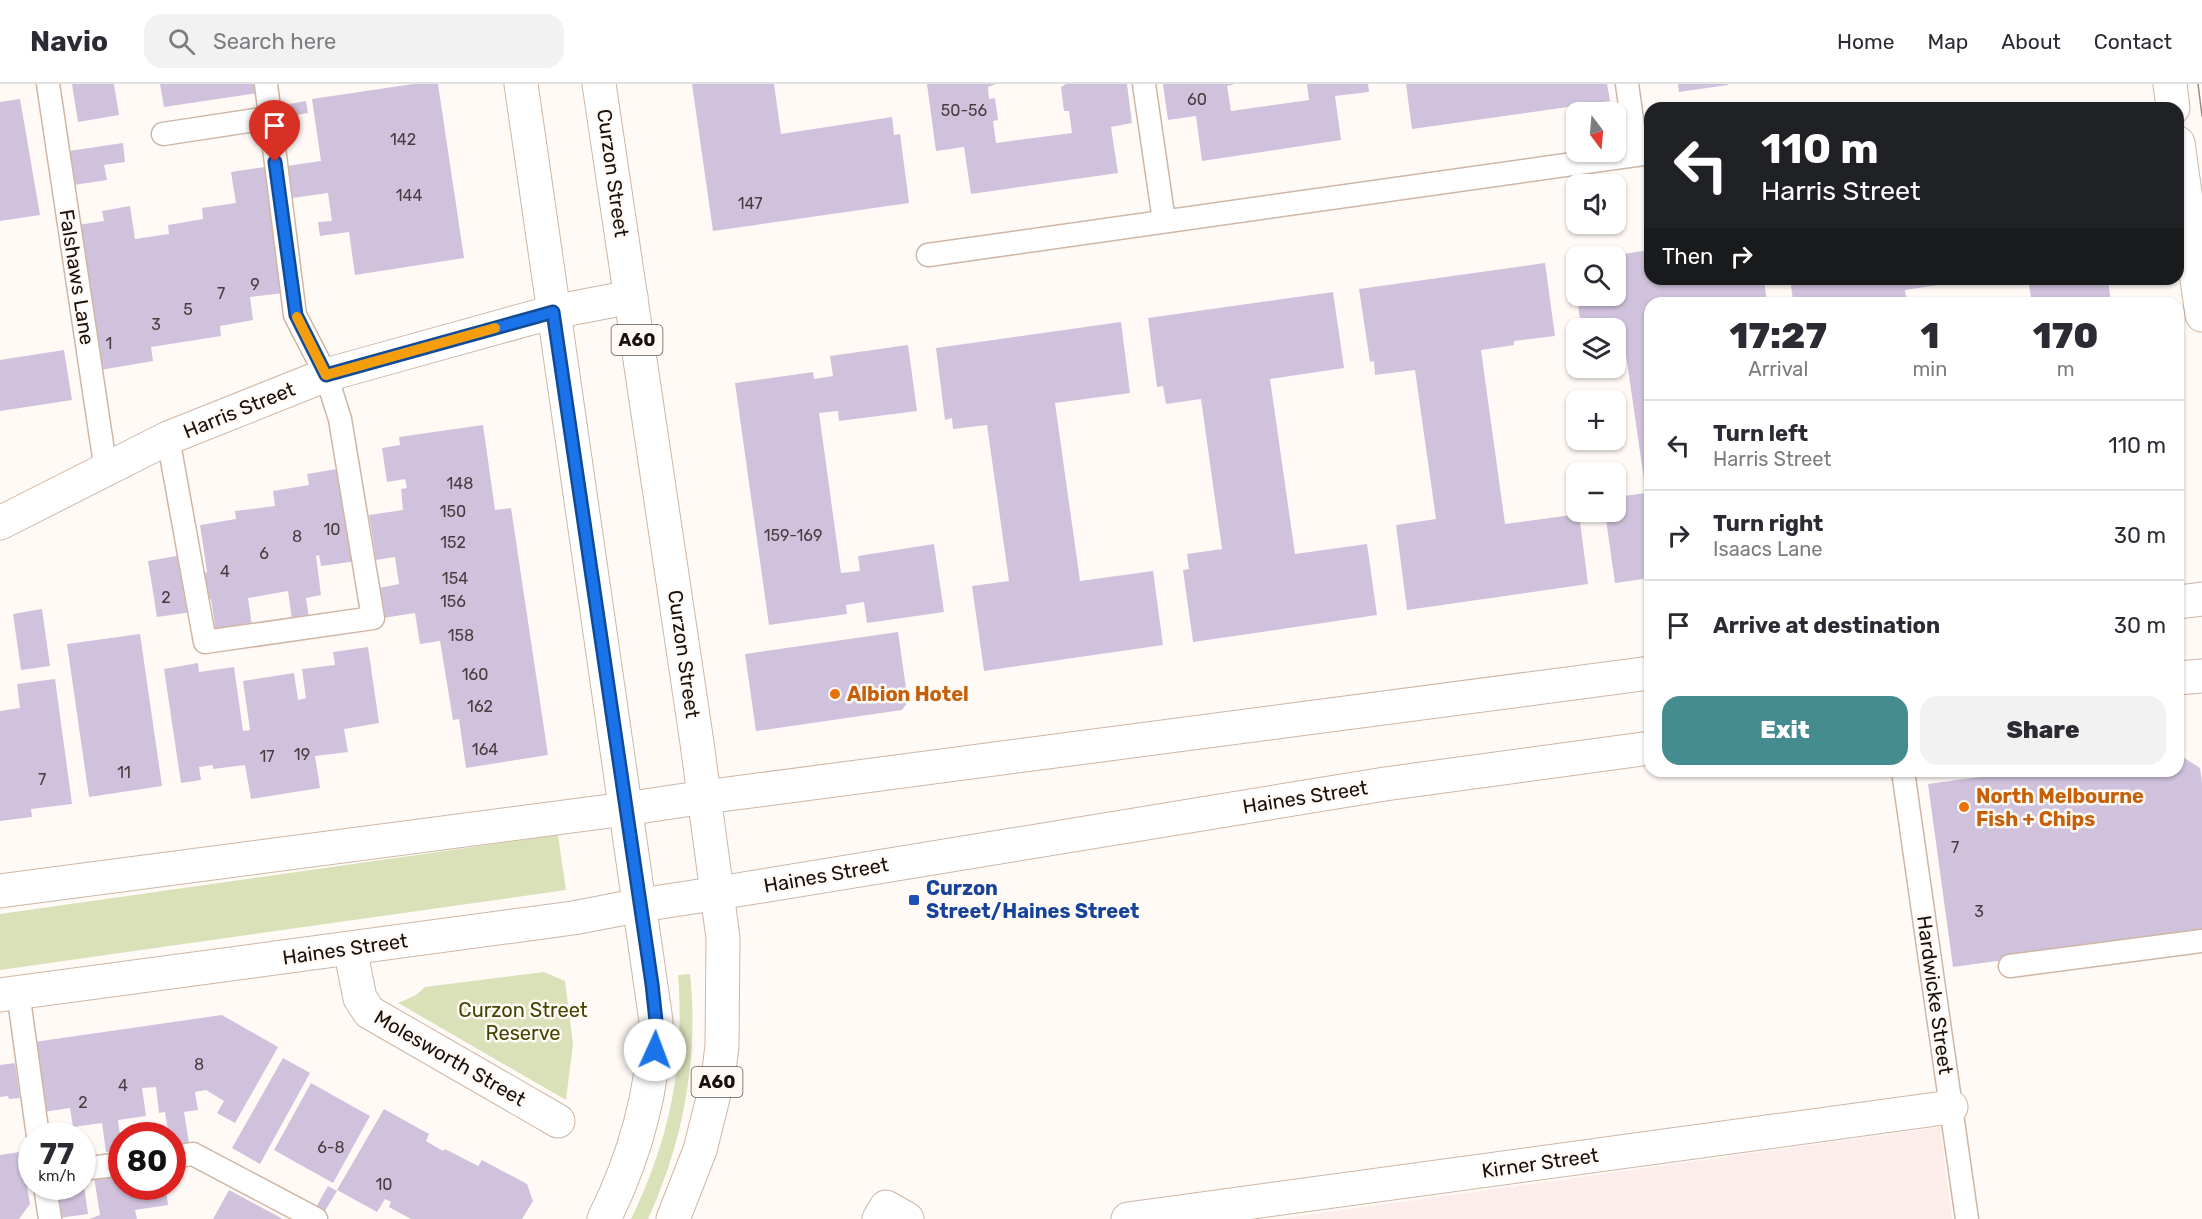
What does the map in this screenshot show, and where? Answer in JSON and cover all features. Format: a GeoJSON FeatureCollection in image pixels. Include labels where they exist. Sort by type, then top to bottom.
{"type":"FeatureCollection","features":[{"type":"Feature","properties":{"kind":"main road"},"geometry":{"type":"LineString","coordinates":[[521,84],[625,808],[641,905],[656,1031],[651,1080],[630,1157],[604,1219]]}},
{"type":"Feature","properties":{"kind":"main road","name":"Curzon Street"},"geometry":{"type":"LineString","coordinates":[[599,84],[719,892],[724,992],[718,1078],[700,1150],[673,1219]]}},
{"type":"Feature","properties":{"kind":"main road"},"geometry":{"type":"LineString","coordinates":[[2170,84],[2172,102]]}},
{"type":"Feature","properties":{"kind":"main road"},"geometry":{"type":"LineString","coordinates":[[2184,186],[2202,315]]}},
{"type":"Feature","properties":{"kind":"main road","name":"Harris Street"},"geometry":{"type":"LineString","coordinates":[[0,523],[168,438],[326,375],[553,312],[631,297]]}},
{"type":"Feature","properties":{"kind":"main road"},"geometry":{"type":"LineString","coordinates":[[2184,601],[2202,599]]}},
{"type":"Feature","properties":{"kind":"main road"},"geometry":{"type":"LineString","coordinates":[[0,891],[1644,674]]}},
{"type":"Feature","properties":{"kind":"main road"},"geometry":{"type":"LineString","coordinates":[[2184,678],[2202,676]]}},
{"type":"Feature","properties":{"kind":"main road","name":"Haines Street"},"geometry":{"type":"LineString","coordinates":[[9,993],[573,918],[719,892],[1385,784],[1644,749]]}},
{"type":"Feature","properties":{"kind":"main road","name":"Molesworth Street"},"geometry":{"type":"LineString","coordinates":[[350,948],[360,998],[369,1012],[558,1121]]}},
{"type":"Feature","properties":{"kind":"main road","name":"Kirner Street"},"geometry":{"type":"LineString","coordinates":[[1128,1219],[1952,1107]]}},
{"type":"Feature","properties":{"kind":"main road"},"geometry":{"type":"LineString","coordinates":[[879,1219],[886,1207],[907,1219]]}},
{"type":"Feature","properties":{"kind":"lane","name":"Falshaws Lane"},"geometry":{"type":"LineString","coordinates":[[48,84],[106,471]]}},
{"type":"Feature","properties":{"kind":"lane"},"geometry":{"type":"LineString","coordinates":[[168,438],[205,642],[373,618],[340,419],[326,375],[296,315],[266,84]]}},
{"type":"Feature","properties":{"kind":"lane"},"geometry":{"type":"LineString","coordinates":[[1144,84],[1164,221]]}},
{"type":"Feature","properties":{"kind":"lane"},"geometry":{"type":"LineString","coordinates":[[928,255],[1643,154],[1627,84]]}},
{"type":"Feature","properties":{"kind":"lane"},"geometry":{"type":"LineString","coordinates":[[163,134],[269,118]]}},
{"type":"Feature","properties":{"kind":"lane","name":"Hardwicke Street"},"geometry":{"type":"LineString","coordinates":[[1903,777],[1967,1219]]}},
{"type":"Feature","properties":{"kind":"lane"},"geometry":{"type":"LineString","coordinates":[[2010,966],[2202,941]]}},
{"type":"Feature","properties":{"kind":"lane"},"geometry":{"type":"LineString","coordinates":[[9,993],[35,1122]]}},
{"type":"Feature","properties":{"kind":"lane"},"geometry":{"type":"LineString","coordinates":[[186,1155],[193,1154],[316,1219]]}},
{"type":"Feature","properties":{"kind":"lane"},"geometry":{"type":"LineString","coordinates":[[47,1200],[50,1219]]}},
{"type":"Feature","properties":{"kind":"shaded area"},"geometry":{"type":"Polygon","coordinates":[[[1940,1127],[1952,1219],[1279,1219],[1940,1127]]]}},
{"type":"Feature","properties":{"kind":"green space"},"geometry":{"type":"Polygon","coordinates":[[[558,835],[566,890],[0,970],[0,914],[558,835]]]}},
{"type":"Feature","properties":{"kind":"green space","name":"Curzon Street Reserve"},"geometry":{"type":"Polygon","coordinates":[[[544,972],[565,981],[573,1044],[566,1100],[398,1003],[416,995],[425,987],[544,972]]]}},
{"type":"Feature","properties":{"kind":"green space"},"geometry":{"type":"Polygon","coordinates":[[[690,974],[692,1037],[690,1069],[679,1130],[671,1160],[648,1219],[631,1219],[645,1189],[665,1130],[672,1100],[679,1039],[678,975],[690,974]]]}},
{"type":"Feature","properties":{"kind":"building"},"geometry":{"type":"Polygon","coordinates":[[[72,84],[114,84],[119,115],[78,122],[72,84]]]}},
{"type":"Feature","properties":{"kind":"building"},"geometry":{"type":"Polygon","coordinates":[[[160,84],[256,84],[257,93],[164,107],[160,84]]]}},
{"type":"Feature","properties":{"kind":"building"},"geometry":{"type":"Polygon","coordinates":[[[413,84],[438,84],[464,258],[355,275],[349,232],[320,236],[318,222],[332,221],[328,193],[292,198],[287,166],[321,161],[312,99],[413,84]]]}},
{"type":"Feature","properties":{"kind":"building"},"geometry":{"type":"Polygon","coordinates":[[[692,84],[774,84],[781,134],[892,117],[894,135],[900,134],[909,203],[713,231],[692,84]]]}},
{"type":"Feature","properties":{"kind":"building"},"geometry":{"type":"Polygon","coordinates":[[[927,84],[996,84],[988,87],[989,99],[995,98],[998,120],[993,121],[996,143],[1072,133],[1069,111],[1064,111],[1061,87],[1066,84],[1127,84],[1132,123],[1111,127],[1118,173],[971,194],[964,147],[936,151],[927,84]]]}},
{"type":"Feature","properties":{"kind":"building"},"geometry":{"type":"Polygon","coordinates":[[[1163,84],[1235,84],[1227,86],[1231,111],[1309,100],[1307,84],[1368,84],[1369,92],[1335,96],[1341,140],[1202,161],[1196,116],[1168,120],[1163,84]]]}},
{"type":"Feature","properties":{"kind":"building"},"geometry":{"type":"Polygon","coordinates":[[[1406,84],[1607,84],[1610,101],[1566,102],[1566,107],[1412,129],[1406,84]]]}},
{"type":"Feature","properties":{"kind":"building"},"geometry":{"type":"Polygon","coordinates":[[[1678,84],[1728,84],[1728,85],[1679,92],[1678,84]]]}},
{"type":"Feature","properties":{"kind":"building"},"geometry":{"type":"Polygon","coordinates":[[[20,99],[40,215],[0,221],[0,102],[20,99]]]}},
{"type":"Feature","properties":{"kind":"building"},"geometry":{"type":"Polygon","coordinates":[[[306,101],[308,113],[285,117],[284,105],[306,101]]]}},
{"type":"Feature","properties":{"kind":"building"},"geometry":{"type":"Polygon","coordinates":[[[123,143],[125,162],[104,165],[107,180],[74,185],[69,151],[123,143]]]}},
{"type":"Feature","properties":{"kind":"building"},"geometry":{"type":"Polygon","coordinates":[[[265,167],[284,293],[250,297],[253,320],[220,326],[221,336],[151,347],[153,361],[100,370],[78,225],[104,221],[102,211],[130,206],[135,239],[169,234],[168,225],[203,219],[202,208],[236,203],[231,172],[265,167]]]}},
{"type":"Feature","properties":{"kind":"building"},"geometry":{"type":"Polygon","coordinates":[[[1644,251],[1644,285],[1765,285],[1766,297],[1644,297],[1644,479],[1626,355],[1626,318],[1580,318],[1578,306],[1626,306],[1626,254],[1644,251]]]}},
{"type":"Feature","properties":{"kind":"building"},"geometry":{"type":"Polygon","coordinates":[[[1545,263],[1555,336],[1514,341],[1514,345],[1481,350],[1505,524],[1566,516],[1566,522],[1580,522],[1588,584],[1407,610],[1396,525],[1436,519],[1415,370],[1375,375],[1374,361],[1370,362],[1359,289],[1545,263]]]}},
{"type":"Feature","properties":{"kind":"building"},"geometry":{"type":"Polygon","coordinates":[[[1791,285],[1938,285],[1905,290],[1906,297],[1793,297],[1791,285]]]}},
{"type":"Feature","properties":{"kind":"building"},"geometry":{"type":"Polygon","coordinates":[[[2029,285],[2109,285],[2110,297],[2031,297],[2029,285]]]}},
{"type":"Feature","properties":{"kind":"building"},"geometry":{"type":"Polygon","coordinates":[[[1333,292],[1344,368],[1270,379],[1295,554],[1367,544],[1377,615],[1193,642],[1183,570],[1189,569],[1187,554],[1222,549],[1201,399],[1166,404],[1163,386],[1157,387],[1148,318],[1333,292]]]}},
{"type":"Feature","properties":{"kind":"building"},"geometry":{"type":"Polygon","coordinates":[[[1121,322],[1130,393],[1055,403],[1080,581],[1153,571],[1163,645],[984,671],[972,586],[1009,581],[987,425],[953,429],[952,418],[945,420],[936,348],[1121,322]]]}},
{"type":"Feature","properties":{"kind":"building"},"geometry":{"type":"Polygon","coordinates":[[[908,345],[917,411],[839,421],[838,411],[819,413],[841,573],[860,571],[858,556],[934,544],[944,612],[867,623],[864,602],[846,605],[847,614],[769,625],[735,383],[813,372],[814,379],[833,376],[830,356],[908,345]]]}},
{"type":"Feature","properties":{"kind":"building"},"geometry":{"type":"Polygon","coordinates":[[[64,350],[72,400],[0,411],[0,360],[64,350]]]}},
{"type":"Feature","properties":{"kind":"building"},"geometry":{"type":"Polygon","coordinates":[[[483,425],[495,510],[511,508],[548,755],[466,768],[459,719],[453,720],[440,641],[420,644],[415,613],[383,618],[379,588],[399,584],[395,557],[376,560],[369,515],[403,510],[401,489],[407,488],[405,479],[387,482],[382,448],[400,445],[399,437],[483,425]]]}},
{"type":"Feature","properties":{"kind":"building"},"geometry":{"type":"Polygon","coordinates":[[[343,468],[357,561],[321,566],[319,555],[316,556],[321,595],[306,598],[309,618],[292,620],[288,591],[248,598],[252,626],[216,632],[211,599],[208,600],[204,573],[207,572],[200,525],[236,519],[235,511],[275,506],[273,491],[309,485],[307,474],[343,468]]]}},
{"type":"Feature","properties":{"kind":"building"},"geometry":{"type":"Polygon","coordinates":[[[1644,493],[1644,579],[1615,583],[1606,522],[1626,522],[1626,496],[1644,493]]]}},
{"type":"Feature","properties":{"kind":"building"},"geometry":{"type":"Polygon","coordinates":[[[182,555],[192,612],[157,617],[148,561],[182,555]]]}},
{"type":"Feature","properties":{"kind":"building"},"geometry":{"type":"Polygon","coordinates":[[[42,609],[50,666],[21,670],[13,614],[42,609]]]}},
{"type":"Feature","properties":{"kind":"building"},"geometry":{"type":"Polygon","coordinates":[[[898,632],[908,702],[902,710],[756,731],[745,654],[898,632]]]}},
{"type":"Feature","properties":{"kind":"building"},"geometry":{"type":"Polygon","coordinates":[[[140,634],[162,786],[89,797],[67,644],[140,634]]]}},
{"type":"Feature","properties":{"kind":"building"},"geometry":{"type":"Polygon","coordinates":[[[368,647],[379,723],[344,729],[348,752],[315,756],[320,788],[251,799],[245,765],[213,769],[213,765],[199,767],[201,780],[181,783],[164,669],[198,663],[199,672],[234,667],[243,731],[250,730],[243,681],[294,673],[298,700],[306,698],[302,669],[335,665],[333,652],[368,647]]]}},
{"type":"Feature","properties":{"kind":"building"},"geometry":{"type":"Polygon","coordinates":[[[55,679],[72,804],[31,809],[32,817],[0,821],[0,711],[20,708],[17,684],[55,679]]]}},
{"type":"Feature","properties":{"kind":"building"},"geometry":{"type":"Polygon","coordinates":[[[2184,758],[2200,768],[2202,783],[2202,933],[1953,967],[1928,784],[1980,777],[2184,777],[2184,758]]]}},
{"type":"Feature","properties":{"kind":"building"},"geometry":{"type":"Polygon","coordinates":[[[222,1015],[278,1047],[235,1123],[217,1113],[224,1101],[206,1090],[195,1092],[198,1110],[184,1112],[186,1122],[167,1122],[165,1112],[159,1113],[156,1087],[142,1088],[146,1116],[108,1122],[108,1152],[106,1152],[102,1123],[72,1122],[70,1108],[43,1112],[34,1042],[222,1015]]]}},
{"type":"Feature","properties":{"kind":"building"},"geometry":{"type":"Polygon","coordinates":[[[283,1058],[310,1073],[260,1164],[232,1148],[283,1058]]]}},
{"type":"Feature","properties":{"kind":"building"},"geometry":{"type":"Polygon","coordinates":[[[15,1063],[20,1098],[0,1097],[0,1065],[15,1063]]]}},
{"type":"Feature","properties":{"kind":"building"},"geometry":{"type":"Polygon","coordinates":[[[311,1083],[370,1116],[333,1183],[274,1150],[311,1083]]]}},
{"type":"Feature","properties":{"kind":"building"},"geometry":{"type":"Polygon","coordinates":[[[384,1109],[429,1134],[426,1141],[443,1151],[445,1149],[478,1166],[482,1160],[527,1184],[533,1201],[522,1219],[411,1219],[389,1207],[391,1202],[385,1199],[377,1212],[337,1190],[384,1109]]]}},
{"type":"Feature","properties":{"kind":"building"},"geometry":{"type":"Polygon","coordinates":[[[186,1124],[189,1143],[186,1144],[186,1124]]]}},
{"type":"Feature","properties":{"kind":"building"},"geometry":{"type":"Polygon","coordinates":[[[18,1152],[18,1200],[29,1200],[30,1204],[19,1219],[0,1219],[0,1155],[18,1152]]]}},
{"type":"Feature","properties":{"kind":"building"},"geometry":{"type":"Polygon","coordinates":[[[108,1175],[108,1200],[167,1200],[168,1205],[135,1210],[137,1219],[89,1219],[100,1215],[96,1177],[108,1175]]]}},
{"type":"Feature","properties":{"kind":"building"},"geometry":{"type":"Polygon","coordinates":[[[328,1186],[337,1191],[323,1214],[315,1209],[328,1186]]]}},
{"type":"Feature","properties":{"kind":"building"},"geometry":{"type":"Polygon","coordinates":[[[229,1190],[283,1219],[213,1219],[229,1190]]]}},
{"type":"Feature","properties":{"kind":"building"},"geometry":{"type":"Polygon","coordinates":[[[56,1200],[86,1200],[88,1214],[59,1218],[56,1200]]]}},
{"type":"Feature","properties":{"kind":"tram line"},"geometry":{"type":"LineString","coordinates":[[2198,84],[2202,116]]}},
{"type":"Feature","properties":{"kind":"slow traffic"},"geometry":{"type":"LineString","coordinates":[[297,317],[326,375],[495,328]]}},
{"type":"Feature","properties":{"kind":"place","name":"Albion Hotel"},"geometry":{"type":"Point","coordinates":[835,694]}},
{"type":"Feature","properties":{"kind":"place","name":"North Melbourne Fish + Chips"},"geometry":{"type":"Point","coordinates":[1964,807]}},
{"type":"Feature","properties":{"kind":"place","name":"Curzon Street/Haines Street"},"geometry":{"type":"Point","coordinates":[914,900]}},
{"type":"Feature","properties":{"kind":"route"},"geometry":{"type":"LineString","coordinates":[[275,162],[296,315],[326,375],[553,312],[652,984],[656,1021],[655,1050]]}}]}
